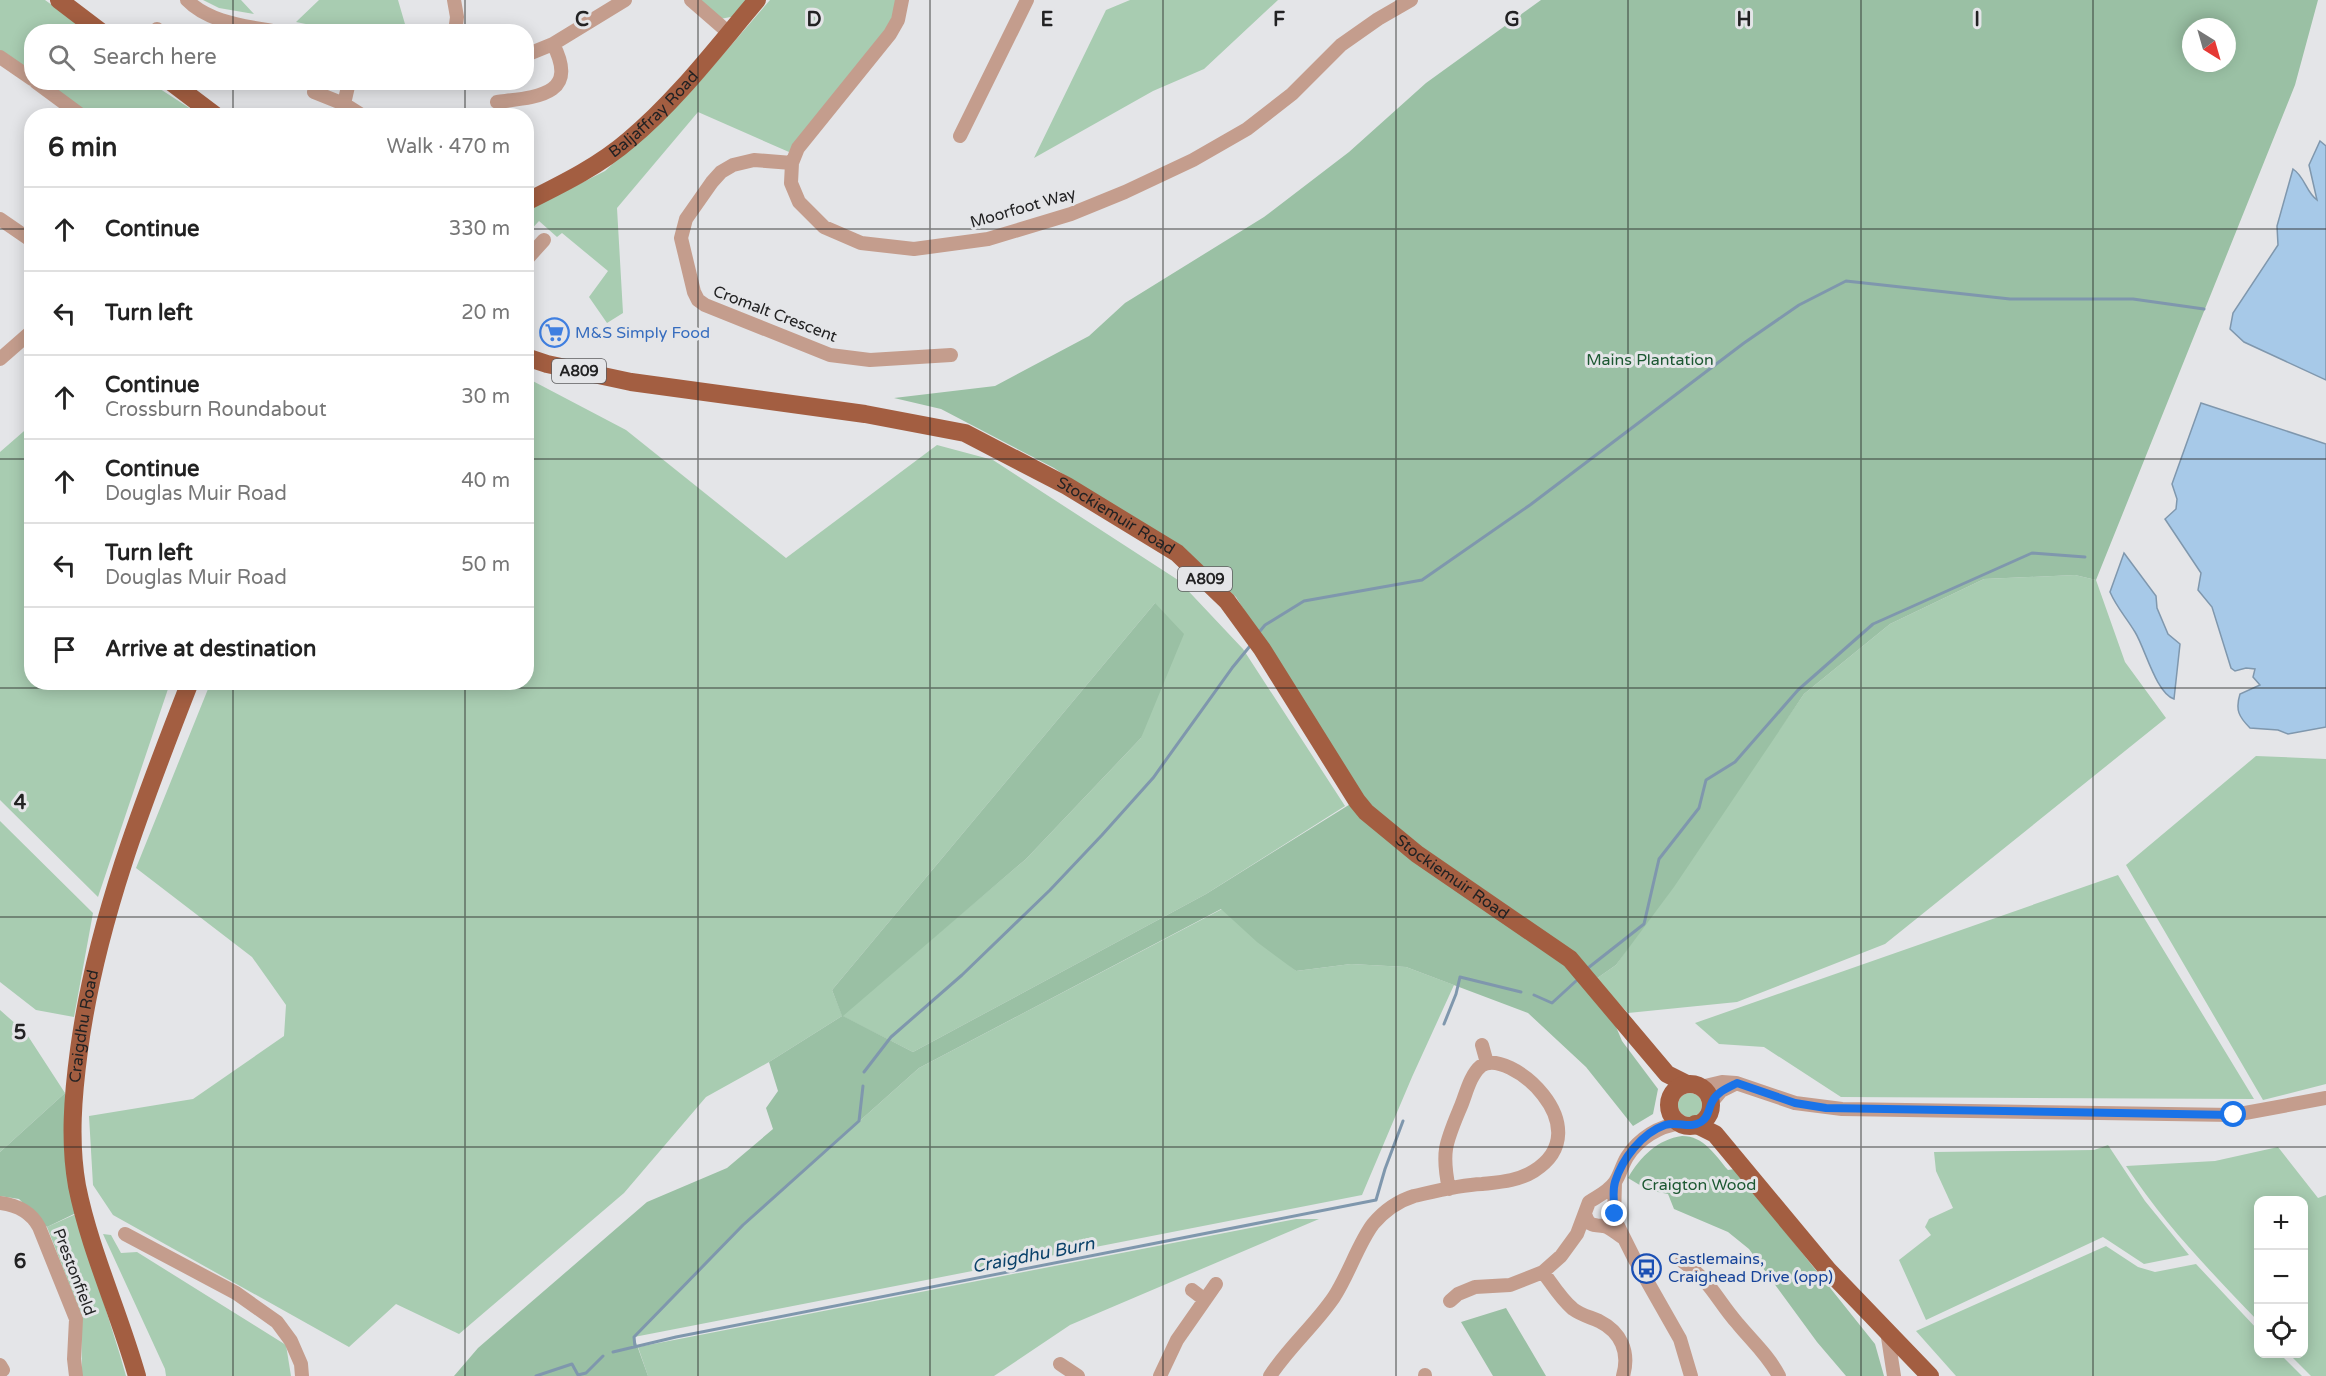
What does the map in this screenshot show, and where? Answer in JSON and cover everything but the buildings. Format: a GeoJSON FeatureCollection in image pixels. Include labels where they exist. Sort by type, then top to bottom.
{"type":"FeatureCollection","features":[{"type":"Feature","properties":{"kind":"main road"},"geometry":{"type":"LineString","coordinates":[[59,0],[91,24]]}},
{"type":"Feature","properties":{"kind":"main road","name":"Baljaffray Road"},"geometry":{"type":"LineString","coordinates":[[534,198],[584,171],[629,141],[669,101],[757,0]]}},
{"type":"Feature","properties":{"kind":"main road"},"geometry":{"type":"LineString","coordinates":[[182,90],[205,108]]}},
{"type":"Feature","properties":{"kind":"main road","name":"Stockiemuir Road"},"geometry":{"type":"LineString","coordinates":[[534,360],[632,382],[865,414],[964,433],[1067,486],[1177,553],[1227,601],[1262,649],[1344,781],[1366,812],[1417,854],[1570,959],[1667,1074],[1694,1086]]}},
{"type":"Feature","properties":{"kind":"main road","name":"Craigdhu Road"},"geometry":{"type":"LineString","coordinates":[[137,1376],[86,1224],[77,1185],[72,1145],[73,1093],[90,981],[106,913],[187,690]]}},
{"type":"Feature","properties":{"kind":"main road","name":"Stockiemuir Road"},"geometry":{"type":"LineString","coordinates":[[1667,1074],[1677,1116]]}},
{"type":"Feature","properties":{"kind":"main road"},"geometry":{"type":"LineString","coordinates":[[1677,1116],[1678,1088],[1694,1086],[1707,1092],[1715,1134]]}},
{"type":"Feature","properties":{"kind":"main road"},"geometry":{"type":"LineString","coordinates":[[1677,1116],[1705,1119],[1710,1106]]}},
{"type":"Feature","properties":{"kind":"main road"},"geometry":{"type":"LineString","coordinates":[[1677,1116],[1715,1134],[1828,1270],[1930,1376]]}},
{"type":"Feature","properties":{"kind":"street"},"geometry":{"type":"LineString","coordinates":[[187,0],[195,8],[213,17],[243,24]]}},
{"type":"Feature","properties":{"kind":"street"},"geometry":{"type":"LineString","coordinates":[[454,0],[458,16],[456,24]]}},
{"type":"Feature","properties":{"kind":"street"},"geometry":{"type":"LineString","coordinates":[[534,52],[553,44],[625,0]]}},
{"type":"Feature","properties":{"kind":"street"},"geometry":{"type":"LineString","coordinates":[[691,0],[729,33]]}},
{"type":"Feature","properties":{"kind":"street"},"geometry":{"type":"LineString","coordinates":[[792,163],[798,148],[890,34],[898,20],[902,0]]}},
{"type":"Feature","properties":{"kind":"street"},"geometry":{"type":"LineString","coordinates":[[960,136],[1027,0]]}},
{"type":"Feature","properties":{"kind":"street","name":"Moorfoot Way"},"geometry":{"type":"LineString","coordinates":[[792,163],[791,183],[800,202],[824,227],[861,243],[914,249],[988,238],[1071,214],[1193,160],[1247,129],[1292,94],[1341,45],[1378,19],[1411,0]]}},
{"type":"Feature","properties":{"kind":"street"},"geometry":{"type":"LineString","coordinates":[[211,24],[213,17]]}},
{"type":"Feature","properties":{"kind":"street"},"geometry":{"type":"LineString","coordinates":[[497,102],[540,97],[550,91],[561,78],[562,67],[553,44]]}},
{"type":"Feature","properties":{"kind":"street"},"geometry":{"type":"LineString","coordinates":[[0,57],[24,74]]}},
{"type":"Feature","properties":{"kind":"street"},"geometry":{"type":"LineString","coordinates":[[47,90],[71,108]]}},
{"type":"Feature","properties":{"kind":"street"},"geometry":{"type":"LineString","coordinates":[[344,104],[347,90]]}},
{"type":"Feature","properties":{"kind":"street"},"geometry":{"type":"LineString","coordinates":[[314,92],[350,108]]}},
{"type":"Feature","properties":{"kind":"street","name":"Cromalt Crescent"},"geometry":{"type":"LineString","coordinates":[[792,163],[754,160],[727,168],[712,182],[686,219],[681,238],[698,300],[705,306],[830,355],[870,360],[951,355]]}},
{"type":"Feature","properties":{"kind":"street"},"geometry":{"type":"LineString","coordinates":[[0,219],[24,236]]}},
{"type":"Feature","properties":{"kind":"street"},"geometry":{"type":"LineString","coordinates":[[534,251],[544,240]]}},
{"type":"Feature","properties":{"kind":"street"},"geometry":{"type":"LineString","coordinates":[[0,359],[24,338]]}},
{"type":"Feature","properties":{"kind":"street"},"geometry":{"type":"LineString","coordinates":[[1482,1045],[1487,1063]]}},
{"type":"Feature","properties":{"kind":"street"},"geometry":{"type":"LineString","coordinates":[[1270,1376],[1331,1301],[1349,1274],[1368,1232],[1380,1217],[1405,1199],[1525,1176],[1552,1155],[1558,1140],[1556,1115],[1545,1097],[1522,1075],[1505,1064],[1487,1063],[1475,1073],[1447,1140],[1444,1165],[1449,1189]]}},
{"type":"Feature","properties":{"kind":"street"},"geometry":{"type":"LineString","coordinates":[[1694,1086],[1722,1082],[1737,1083],[1795,1103],[1842,1109],[2234,1115],[2326,1098]]}},
{"type":"Feature","properties":{"kind":"street"},"geometry":{"type":"LineString","coordinates":[[1710,1106],[1721,1091],[1737,1083]]}},
{"type":"Feature","properties":{"kind":"street"},"geometry":{"type":"LineString","coordinates":[[1577,1234],[1606,1219],[1615,1182],[1634,1148],[1648,1135],[1677,1116]]}},
{"type":"Feature","properties":{"kind":"street"},"geometry":{"type":"LineString","coordinates":[[1450,1301],[1458,1294],[1510,1286],[1543,1272],[1561,1256],[1577,1234],[1589,1202],[1600,1197],[1615,1182]]}},
{"type":"Feature","properties":{"kind":"street"},"geometry":{"type":"LineString","coordinates":[[1600,1197],[1608,1200],[1606,1219],[1622,1237],[1680,1339],[1691,1376]]}},
{"type":"Feature","properties":{"kind":"street","name":"Prestonfield"},"geometry":{"type":"LineString","coordinates":[[0,1203],[25,1211],[32,1216],[39,1227],[76,1319],[74,1359],[76,1376]]}},
{"type":"Feature","properties":{"kind":"street"},"geometry":{"type":"LineString","coordinates":[[1585,1213],[1589,1223],[1606,1219]]}},
{"type":"Feature","properties":{"kind":"street"},"geometry":{"type":"LineString","coordinates":[[125,1234],[236,1293],[277,1322],[291,1341],[301,1364],[302,1376]]}},
{"type":"Feature","properties":{"kind":"street"},"geometry":{"type":"LineString","coordinates":[[1682,1261],[1712,1287],[1738,1325],[1766,1355],[1779,1376]]}},
{"type":"Feature","properties":{"kind":"street"},"geometry":{"type":"LineString","coordinates":[[1543,1272],[1571,1307],[1615,1332],[1625,1350],[1623,1376]]}},
{"type":"Feature","properties":{"kind":"street"},"geometry":{"type":"LineString","coordinates":[[1160,1376],[1177,1340],[1216,1284]]}},
{"type":"Feature","properties":{"kind":"street"},"geometry":{"type":"LineString","coordinates":[[1192,1290],[1205,1300]]}},
{"type":"Feature","properties":{"kind":"street"},"geometry":{"type":"LineString","coordinates":[[1887,1331],[1894,1376]]}},
{"type":"Feature","properties":{"kind":"street"},"geometry":{"type":"LineString","coordinates":[[1060,1364],[1078,1376]]}},
{"type":"Feature","properties":{"kind":"green space"},"geometry":{"type":"Polygon","coordinates":[[[0,0],[45,0],[78,24],[24,24],[24,68],[0,50],[0,0]]]}},
{"type":"Feature","properties":{"kind":"green space"},"geometry":{"type":"Polygon","coordinates":[[[203,0],[241,0],[254,14],[219,8],[203,0]]]}},
{"type":"Feature","properties":{"kind":"green space"},"geometry":{"type":"Polygon","coordinates":[[[319,0],[398,0],[405,24],[306,24],[296,22],[319,0]]]}},
{"type":"Feature","properties":{"kind":"green space"},"geometry":{"type":"Polygon","coordinates":[[[698,0],[749,0],[736,16],[720,19],[698,0]]]}},
{"type":"Feature","properties":{"kind":"green space"},"geometry":{"type":"Polygon","coordinates":[[[770,0],[896,0],[892,20],[885,31],[789,152],[698,112],[617,208],[623,313],[607,323],[589,297],[608,271],[562,233],[557,237],[539,221],[534,226],[534,207],[605,171],[689,94],[770,0]]]}},
{"type":"Feature","properties":{"kind":"green space"},"geometry":{"type":"Polygon","coordinates":[[[1130,0],[1278,0],[1204,69],[1153,91],[1034,158],[1106,10],[1130,0]]]}},
{"type":"Feature","properties":{"kind":"green space","name":"Mains Plantation"},"geometry":{"type":"Polygon","coordinates":[[[1541,0],[2318,0],[2295,85],[2096,580],[2075,575],[1984,579],[1890,624],[1804,694],[1674,887],[1616,965],[1596,979],[1622,1041],[1658,1089],[1653,1114],[1633,1126],[1586,1067],[1528,1013],[1406,967],[1351,964],[1296,971],[1257,942],[1221,909],[919,1068],[743,1225],[634,1337],[648,1376],[454,1376],[478,1348],[647,1202],[727,1168],[773,1129],[766,1108],[778,1091],[769,1062],[842,1016],[832,990],[1155,603],[1184,634],[1141,738],[1026,859],[843,1016],[913,1052],[1206,894],[1360,798],[1236,597],[1197,563],[1054,468],[941,409],[894,398],[995,386],[1089,336],[1125,303],[1264,217],[1349,152],[1426,83],[1541,0]]]}},
{"type":"Feature","properties":{"kind":"green space"},"geometry":{"type":"Polygon","coordinates":[[[54,90],[162,90],[189,108],[80,108],[54,90]]]}},
{"type":"Feature","properties":{"kind":"green space"},"geometry":{"type":"Polygon","coordinates":[[[534,382],[626,430],[786,558],[937,445],[993,460],[1178,580],[1243,649],[1345,806],[1206,894],[913,1052],[842,1016],[769,1062],[706,1097],[624,1193],[459,1334],[396,1304],[349,1347],[113,1215],[93,1185],[89,1116],[193,1099],[284,1036],[286,1005],[252,957],[136,868],[208,690],[534,690],[534,382]],[[1155,603],[832,990],[842,1015],[1026,859],[1141,738],[1155,603]]]}},
{"type":"Feature","properties":{"kind":"green space"},"geometry":{"type":"Polygon","coordinates":[[[24,431],[24,690],[168,690],[98,897],[0,800],[0,452],[24,431]]]}},
{"type":"Feature","properties":{"kind":"green space"},"geometry":{"type":"Polygon","coordinates":[[[2075,575],[2096,580],[2125,662],[2166,718],[1885,944],[1737,1002],[1628,1013],[1596,979],[1616,965],[1804,694],[1890,624],[1984,579],[2075,575]]]}},
{"type":"Feature","properties":{"kind":"green space"},"geometry":{"type":"Polygon","coordinates":[[[2256,756],[2326,759],[2326,1084],[2263,1100],[2126,865],[2256,756]]]}},
{"type":"Feature","properties":{"kind":"green space"},"geometry":{"type":"Polygon","coordinates":[[[0,821],[93,913],[74,1017],[36,1010],[0,982],[0,821]]]}},
{"type":"Feature","properties":{"kind":"green space"},"geometry":{"type":"Polygon","coordinates":[[[2118,875],[2254,1099],[1841,1097],[1764,1047],[1719,1044],[1695,1023],[2118,875]]]}},
{"type":"Feature","properties":{"kind":"green space"},"geometry":{"type":"Polygon","coordinates":[[[1222,909],[1296,971],[1351,964],[1406,967],[1454,985],[1362,1195],[634,1337],[743,1225],[919,1068],[1222,909]]]}},
{"type":"Feature","properties":{"kind":"green space"},"geometry":{"type":"Polygon","coordinates":[[[0,1010],[26,1033],[65,1093],[0,1152],[0,1010]]]}},
{"type":"Feature","properties":{"kind":"green space"},"geometry":{"type":"Polygon","coordinates":[[[65,1093],[76,1213],[47,1227],[19,1199],[0,1196],[0,1152],[65,1093]]]}},
{"type":"Feature","properties":{"kind":"green space"},"geometry":{"type":"Polygon","coordinates":[[[1690,1093],[1695,1094],[1701,1100],[1701,1110],[1695,1116],[1690,1117],[1685,1116],[1679,1110],[1678,1105],[1679,1100],[1685,1094],[1690,1093]]]}},
{"type":"Feature","properties":{"kind":"green space","name":"Craigton Wood"},"geometry":{"type":"Polygon","coordinates":[[[1682,1136],[1697,1139],[1714,1153],[1728,1170],[1735,1169],[1875,1344],[1884,1376],[1846,1376],[1817,1342],[1749,1249],[1728,1232],[1674,1209],[1668,1194],[1648,1190],[1628,1178],[1650,1150],[1665,1141],[1682,1136]]]}},
{"type":"Feature","properties":{"kind":"green space"},"geometry":{"type":"Polygon","coordinates":[[[2108,1145],[2145,1201],[2189,1255],[2144,1264],[2103,1237],[1926,1320],[1899,1260],[1931,1235],[1925,1227],[1929,1219],[1953,1208],[1936,1171],[1934,1152],[2094,1150],[2108,1145]]]}},
{"type":"Feature","properties":{"kind":"green space"},"geometry":{"type":"Polygon","coordinates":[[[2278,1147],[2318,1198],[2326,1195],[2326,1376],[2311,1376],[2293,1358],[2308,1358],[2308,1196],[2254,1196],[2254,1317],[2172,1228],[2126,1166],[2215,1161],[2278,1147]]]}},
{"type":"Feature","properties":{"kind":"green space"},"geometry":{"type":"Polygon","coordinates":[[[76,1214],[126,1376],[82,1376],[81,1314],[47,1227],[76,1214]]]}},
{"type":"Feature","properties":{"kind":"green space"},"geometry":{"type":"Polygon","coordinates":[[[1296,1219],[1319,1219],[1070,1325],[994,1376],[648,1376],[638,1347],[1296,1219]]]}},
{"type":"Feature","properties":{"kind":"green space"},"geometry":{"type":"Polygon","coordinates":[[[103,1234],[111,1235],[121,1253],[137,1252],[286,1345],[291,1376],[166,1376],[165,1369],[103,1234]]]}},
{"type":"Feature","properties":{"kind":"green space"},"geometry":{"type":"Polygon","coordinates":[[[2106,1246],[2138,1267],[2155,1272],[2196,1264],[2254,1326],[2254,1358],[2284,1358],[2302,1376],[1956,1376],[1916,1331],[2106,1246]]]}},
{"type":"Feature","properties":{"kind":"green space"},"geometry":{"type":"Polygon","coordinates":[[[1506,1308],[1546,1376],[1493,1376],[1461,1322],[1506,1308]]]}},
{"type":"Feature","properties":{"kind":"water"},"geometry":{"type":"Polygon","coordinates":[[[2320,141],[2326,146],[2326,380],[2244,342],[2230,329],[2233,313],[2278,245],[2277,226],[2293,169],[2317,200],[2309,165],[2320,141]]]}},
{"type":"Feature","properties":{"kind":"water"},"geometry":{"type":"Polygon","coordinates":[[[2201,403],[2326,444],[2326,727],[2288,734],[2278,730],[2250,728],[2239,713],[2240,694],[2260,685],[2253,677],[2255,669],[2246,668],[2235,671],[2231,668],[2212,607],[2198,590],[2201,573],[2165,519],[2176,509],[2177,499],[2172,484],[2201,403]]]}},
{"type":"Feature","properties":{"kind":"water"},"geometry":{"type":"Polygon","coordinates":[[[2124,553],[2156,596],[2157,608],[2168,634],[2180,644],[2174,699],[2156,679],[2139,639],[2110,592],[2124,553]]]}},
{"type":"Feature","properties":{"kind":"waterway"},"geometry":{"type":"LineString","coordinates":[[1260,631],[1265,625],[1304,601],[1422,580],[1530,505],[1744,343],[1799,305],[1846,281],[2010,299],[2133,299],[2204,309]]}},
{"type":"Feature","properties":{"kind":"waterway"},"geometry":{"type":"LineString","coordinates":[[1588,968],[1644,924],[1659,859],[1699,808],[1706,780],[1735,762],[1798,690],[1873,624],[2032,553],[2085,557]]}},
{"type":"Feature","properties":{"kind":"waterway"},"geometry":{"type":"LineString","coordinates":[[864,1072],[891,1037],[962,975],[1050,890],[1102,835],[1153,778],[1250,646]]}},
{"type":"Feature","properties":{"kind":"waterway"},"geometry":{"type":"LineString","coordinates":[[1444,1024],[1460,977],[1521,992]]}},
{"type":"Feature","properties":{"kind":"waterway"},"geometry":{"type":"LineString","coordinates":[[1534,995],[1552,1003],[1576,981]]}},
{"type":"Feature","properties":{"kind":"waterway"},"geometry":{"type":"LineString","coordinates":[[635,1347],[634,1337],[743,1225],[859,1121],[863,1086]]}},
{"type":"Feature","properties":{"kind":"waterway","name":"Craigdhu Burn"},"geometry":{"type":"LineString","coordinates":[[613,1352],[676,1337],[1376,1200],[1403,1121]]}},
{"type":"Feature","properties":{"kind":"waterway","name":"Craigdhu Burn"},"geometry":{"type":"LineString","coordinates":[[536,1376],[572,1364],[578,1375],[586,1373],[603,1356]]}},
{"type":"Feature","properties":{"kind":"place","name":"M&S Simply Food"},"geometry":{"type":"Point","coordinates":[554,333]}},
{"type":"Feature","properties":{"kind":"place","name":"Castlemains, Craighead Drive (opp)"},"geometry":{"type":"Point","coordinates":[1647,1268]}},
{"type":"Feature","properties":{"kind":"route"},"geometry":{"type":"LineString","coordinates":[[1615,1214],[1613,1199],[1615,1182],[1626,1158],[1634,1148],[1664,1125],[1681,1123],[1691,1125],[1701,1122],[1708,1115],[1716,1095],[1737,1083],[1795,1103],[1826,1108],[2234,1115]]}}]}
